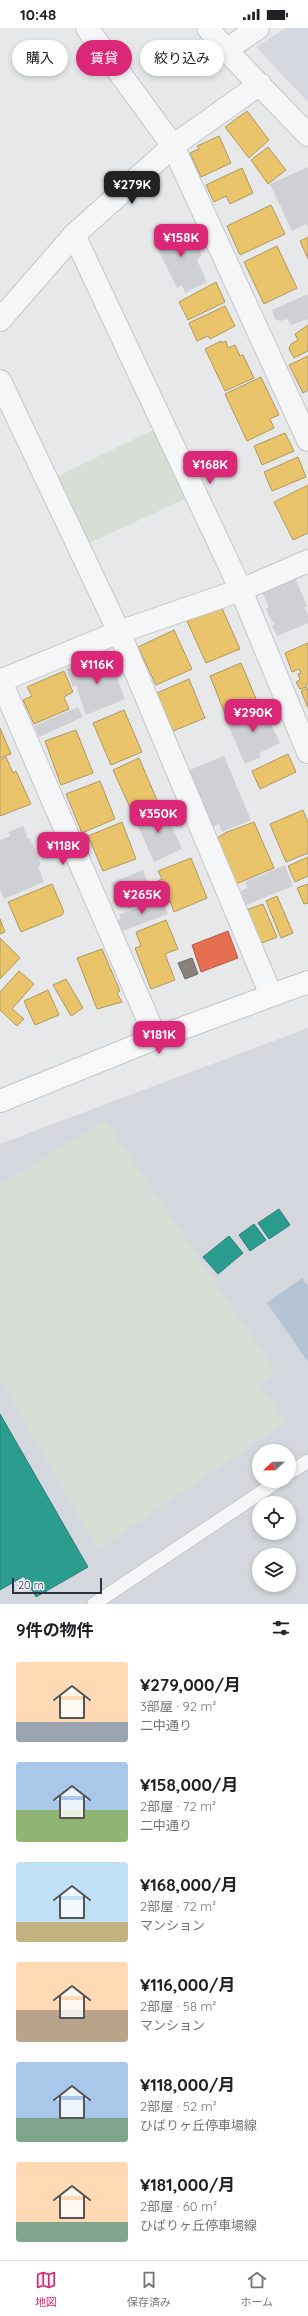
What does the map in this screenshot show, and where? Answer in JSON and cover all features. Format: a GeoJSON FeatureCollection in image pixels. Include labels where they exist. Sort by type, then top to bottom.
{"type":"FeatureCollection","features":[{"type":"Feature","properties":{"kind":"main road"},"geometry":{"type":"LineString","coordinates":[[0,1101],[156,1038],[308,982]]}},
{"type":"Feature","properties":{"kind":"street"},"geometry":{"type":"LineString","coordinates":[[87,28],[173,146],[308,440]]}},
{"type":"Feature","properties":{"kind":"street"},"geometry":{"type":"LineString","coordinates":[[208,28],[226,50],[308,135]]}},
{"type":"Feature","properties":{"kind":"street"},"geometry":{"type":"LineString","coordinates":[[226,50],[258,28]]}},
{"type":"Feature","properties":{"kind":"street"},"geometry":{"type":"LineString","coordinates":[[0,320],[74,235],[173,146],[260,84]]}},
{"type":"Feature","properties":{"kind":"street"},"geometry":{"type":"LineString","coordinates":[[74,235],[241,590],[308,752]]}},
{"type":"Feature","properties":{"kind":"street"},"geometry":{"type":"LineString","coordinates":[[0,381],[118,632],[271,995]]}},
{"type":"Feature","properties":{"kind":"street"},"geometry":{"type":"LineString","coordinates":[[156,1038],[0,680],[118,632],[241,590],[308,561]]}},
{"type":"Feature","properties":{"kind":"lane"},"geometry":{"type":"LineString","coordinates":[[296,1469],[308,1461]]}},
{"type":"Feature","properties":{"kind":"lane"},"geometry":{"type":"LineString","coordinates":[[94,1604],[268,1488]]}},
{"type":"Feature","properties":{"kind":"shaded area"},"geometry":{"type":"Polygon","coordinates":[[[286,28],[308,28],[308,102],[256,47],[286,28]]]}},
{"type":"Feature","properties":{"kind":"shaded area"},"geometry":{"type":"Polygon","coordinates":[[[157,428],[189,497],[83,546],[52,479],[157,428]]]}},
{"type":"Feature","properties":{"kind":"shaded area"},"geometry":{"type":"Polygon","coordinates":[[[308,1028],[308,1604],[0,1604],[0,1144],[308,1028]]]}},
{"type":"Feature","properties":{"kind":"shaded area"},"geometry":{"type":"Polygon","coordinates":[[[105,1120],[275,1370],[260,1385],[286,1422],[98,1550],[0,1379],[0,1184],[105,1120]]]}},
{"type":"Feature","properties":{"kind":"water"},"geometry":{"type":"Polygon","coordinates":[[[302,1278],[308,1286],[308,1362],[267,1303],[302,1278]]]}},
{"type":"Feature","properties":{"kind":"building: 住宅"},"geometry":{"type":"Polygon","coordinates":[[[247,111],[269,140],[249,158],[225,127],[247,111]]]}},
{"type":"Feature","properties":{"kind":"building: 住宅"},"geometry":{"type":"Polygon","coordinates":[[[219,136],[231,163],[201,177],[190,153],[199,149],[197,146],[219,136]]]}},
{"type":"Feature","properties":{"kind":"building: 住宅"},"geometry":{"type":"Polygon","coordinates":[[[268,147],[286,170],[268,184],[251,160],[268,147]]]}},
{"type":"Feature","properties":{"kind":"building: 住宅"},"geometry":{"type":"Polygon","coordinates":[[[242,168],[253,193],[230,204],[226,196],[214,202],[206,185],[242,168]]]}},
{"type":"Feature","properties":{"kind":"building: 住宅"},"geometry":{"type":"Polygon","coordinates":[[[271,205],[285,234],[240,255],[227,226],[271,205]]]}},
{"type":"Feature","properties":{"kind":"building: 住宅"},"geometry":{"type":"Polygon","coordinates":[[[308,237],[308,259],[300,241],[308,237]]]}},
{"type":"Feature","properties":{"kind":"building: 住宅"},"geometry":{"type":"Polygon","coordinates":[[[277,246],[297,288],[264,304],[244,262],[277,246]]]}},
{"type":"Feature","properties":{"kind":"building: 住宅"},"geometry":{"type":"Polygon","coordinates":[[[216,282],[225,302],[188,320],[179,302],[216,282]]]}},
{"type":"Feature","properties":{"kind":"building: 住宅"},"geometry":{"type":"Polygon","coordinates":[[[225,306],[235,326],[210,339],[208,336],[197,341],[189,323],[225,306]]]}},
{"type":"Feature","properties":{"kind":"building: 住宅"},"geometry":{"type":"Polygon","coordinates":[[[308,325],[308,351],[294,358],[289,349],[291,344],[298,340],[295,334],[308,325]]]}},
{"type":"Feature","properties":{"kind":"building: 住宅"},"geometry":{"type":"Polygon","coordinates":[[[221,341],[222,343],[226,341],[228,348],[235,345],[240,356],[243,355],[254,378],[225,391],[205,349],[221,341]]]}},
{"type":"Feature","properties":{"kind":"building: 住宅"},"geometry":{"type":"Polygon","coordinates":[[[308,356],[308,390],[303,393],[289,365],[308,356]]]}},
{"type":"Feature","properties":{"kind":"building: 住宅"},"geometry":{"type":"Polygon","coordinates":[[[261,377],[279,415],[270,419],[274,428],[247,441],[225,394],[261,377]]]}},
{"type":"Feature","properties":{"kind":"building: 住宅"},"geometry":{"type":"Polygon","coordinates":[[[285,433],[294,451],[262,465],[254,446],[285,433]]]}},
{"type":"Feature","properties":{"kind":"building: 住宅"},"geometry":{"type":"Polygon","coordinates":[[[298,457],[306,477],[272,491],[264,472],[298,457]]]}},
{"type":"Feature","properties":{"kind":"building: 住宅"},"geometry":{"type":"Polygon","coordinates":[[[308,485],[308,533],[293,540],[274,502],[308,485]]]}},
{"type":"Feature","properties":{"kind":"building: 住宅"},"geometry":{"type":"Polygon","coordinates":[[[221,606],[240,649],[206,663],[187,621],[221,606]]]}},
{"type":"Feature","properties":{"kind":"building: 住宅"},"geometry":{"type":"Polygon","coordinates":[[[174,630],[192,669],[156,685],[138,647],[174,630]]]}},
{"type":"Feature","properties":{"kind":"building: 住宅"},"geometry":{"type":"Polygon","coordinates":[[[308,643],[308,683],[306,684],[307,687],[300,689],[296,682],[300,680],[298,674],[301,673],[299,669],[292,672],[285,653],[308,643]]]}},
{"type":"Feature","properties":{"kind":"building: 住宅"},"geometry":{"type":"Polygon","coordinates":[[[241,663],[257,701],[225,714],[210,676],[241,663]]]}},
{"type":"Feature","properties":{"kind":"building: 住宅"},"geometry":{"type":"Polygon","coordinates":[[[64,671],[73,692],[64,697],[69,709],[34,724],[23,700],[32,696],[27,687],[64,671]]]}},
{"type":"Feature","properties":{"kind":"building: 住宅"},"geometry":{"type":"Polygon","coordinates":[[[189,679],[205,718],[173,731],[157,693],[189,679]]]}},
{"type":"Feature","properties":{"kind":"building: 住宅"},"geometry":{"type":"Polygon","coordinates":[[[308,688],[308,708],[301,691],[308,688]]]}},
{"type":"Feature","properties":{"kind":"building: 住宅"},"geometry":{"type":"Polygon","coordinates":[[[124,710],[142,752],[111,765],[93,723],[124,710]]]}},
{"type":"Feature","properties":{"kind":"building: 住宅"},"geometry":{"type":"Polygon","coordinates":[[[0,728],[11,754],[0,758],[0,728]]]}},
{"type":"Feature","properties":{"kind":"building: 住宅"},"geometry":{"type":"Polygon","coordinates":[[[76,730],[93,773],[61,785],[45,741],[76,730]]]}},
{"type":"Feature","properties":{"kind":"building: 住宅"},"geometry":{"type":"Polygon","coordinates":[[[288,754],[296,772],[260,789],[252,771],[288,754]]]}},
{"type":"Feature","properties":{"kind":"building: 住宅"},"geometry":{"type":"Polygon","coordinates":[[[6,757],[13,773],[16,771],[31,804],[0,816],[0,760],[6,757]]]}},
{"type":"Feature","properties":{"kind":"building: 住宅"},"geometry":{"type":"Polygon","coordinates":[[[139,758],[157,800],[132,812],[113,770],[139,758]]]}},
{"type":"Feature","properties":{"kind":"building: 住宅"},"geometry":{"type":"Polygon","coordinates":[[[100,781],[115,819],[82,833],[66,794],[100,781]]]}},
{"type":"Feature","properties":{"kind":"building: 住宅"},"geometry":{"type":"Polygon","coordinates":[[[303,810],[308,823],[308,853],[286,862],[270,824],[303,810]]]}},
{"type":"Feature","properties":{"kind":"building: 住宅"},"geometry":{"type":"Polygon","coordinates":[[[122,822],[136,859],[103,871],[88,836],[122,822]]]}},
{"type":"Feature","properties":{"kind":"building: 住宅"},"geometry":{"type":"Polygon","coordinates":[[[254,822],[274,868],[236,884],[217,838],[227,832],[254,822]]]}},
{"type":"Feature","properties":{"kind":"building: 住宅"},"geometry":{"type":"Polygon","coordinates":[[[308,857],[308,876],[295,882],[288,866],[308,857]]]}},
{"type":"Feature","properties":{"kind":"building: 住宅"},"geometry":{"type":"Polygon","coordinates":[[[191,858],[207,898],[174,912],[170,901],[166,903],[158,881],[162,879],[158,871],[191,858]]]}},
{"type":"Feature","properties":{"kind":"building: 住宅"},"geometry":{"type":"Polygon","coordinates":[[[52,884],[64,912],[62,915],[21,932],[8,902],[52,884]]]}},
{"type":"Feature","properties":{"kind":"building: 住宅"},"geometry":{"type":"Polygon","coordinates":[[[308,884],[308,903],[304,904],[297,888],[308,884]]]}},
{"type":"Feature","properties":{"kind":"building: 住宅"},"geometry":{"type":"Polygon","coordinates":[[[277,896],[293,933],[281,938],[266,901],[277,896]]]}},
{"type":"Feature","properties":{"kind":"building: 住宅"},"geometry":{"type":"Polygon","coordinates":[[[263,904],[277,937],[262,943],[258,941],[246,910],[263,904]]]}},
{"type":"Feature","properties":{"kind":"building: 住宅"},"geometry":{"type":"Polygon","coordinates":[[[0,919],[5,932],[0,934],[0,919]]]}},
{"type":"Feature","properties":{"kind":"building: 住宅"},"geometry":{"type":"Polygon","coordinates":[[[166,920],[178,949],[165,954],[175,980],[151,989],[135,948],[141,946],[136,932],[166,920]]]}},
{"type":"Feature","properties":{"kind":"building: 住宅"},"geometry":{"type":"Polygon","coordinates":[[[0,938],[20,958],[0,979],[0,938]]]}},
{"type":"Feature","properties":{"kind":"building: 住宅"},"geometry":{"type":"Polygon","coordinates":[[[102,949],[120,991],[117,993],[122,1002],[97,1009],[77,958],[102,949]]]}},
{"type":"Feature","properties":{"kind":"building: 住宅"},"geometry":{"type":"Polygon","coordinates":[[[19,971],[34,984],[12,1009],[24,1019],[17,1026],[0,1010],[0,992],[19,971]]]}},
{"type":"Feature","properties":{"kind":"building: 住宅"},"geometry":{"type":"Polygon","coordinates":[[[66,979],[83,1008],[71,1016],[53,985],[66,979]]]}},
{"type":"Feature","properties":{"kind":"building: 住宅"},"geometry":{"type":"Polygon","coordinates":[[[48,990],[59,1015],[35,1025],[24,1001],[48,990]]]}},
{"type":"Feature","properties":{"kind":"building: 商業"},"geometry":{"type":"Polygon","coordinates":[[[228,931],[238,958],[201,972],[192,945],[228,931]]]}},
{"type":"Feature","properties":{"kind":"building: 教育"},"geometry":{"type":"Polygon","coordinates":[[[279,1209],[290,1225],[269,1239],[258,1223],[279,1209]]]}},
{"type":"Feature","properties":{"kind":"building: 教育"},"geometry":{"type":"Polygon","coordinates":[[[254,1224],[266,1240],[250,1251],[239,1235],[254,1224]]]}},
{"type":"Feature","properties":{"kind":"building: 教育"},"geometry":{"type":"Polygon","coordinates":[[[229,1236],[243,1253],[218,1274],[203,1257],[229,1236]]]}},
{"type":"Feature","properties":{"kind":"building: 教育"},"geometry":{"type":"Polygon","coordinates":[[[0,1414],[88,1567],[36,1597],[24,1576],[0,1590],[0,1414]]]}},
{"type":"Feature","properties":{"kind":"building: 工業"},"geometry":{"type":"Polygon","coordinates":[[[192,958],[198,974],[185,979],[178,963],[192,958]]]}},
{"type":"Feature","properties":{"kind":"building: その他"},"geometry":{"type":"Polygon","coordinates":[[[308,167],[308,227],[306,224],[292,231],[270,184],[308,167]]]}},
{"type":"Feature","properties":{"kind":"building: その他"},"geometry":{"type":"Polygon","coordinates":[[[173,223],[176,228],[180,226],[187,239],[191,237],[192,240],[194,239],[202,255],[197,260],[207,282],[185,293],[182,285],[177,288],[157,247],[161,245],[156,235],[164,232],[162,228],[173,223]]]}},
{"type":"Feature","properties":{"kind":"building: その他"},"geometry":{"type":"Polygon","coordinates":[[[308,294],[308,319],[291,325],[287,319],[280,321],[275,319],[272,310],[308,294]]]}},
{"type":"Feature","properties":{"kind":"building: その他"},"geometry":{"type":"Polygon","coordinates":[[[292,578],[293,580],[296,580],[307,606],[304,607],[308,615],[308,623],[277,636],[272,626],[275,624],[270,618],[266,608],[269,607],[262,592],[292,578]]]}},
{"type":"Feature","properties":{"kind":"building: その他"},"geometry":{"type":"Polygon","coordinates":[[[110,660],[115,660],[121,676],[117,678],[125,699],[86,715],[76,685],[73,687],[66,669],[82,663],[85,669],[91,668],[110,660]]]}},
{"type":"Feature","properties":{"kind":"building: その他"},"geometry":{"type":"Polygon","coordinates":[[[261,704],[280,743],[259,753],[261,757],[245,764],[226,720],[261,704]]]}},
{"type":"Feature","properties":{"kind":"building: その他"},"geometry":{"type":"Polygon","coordinates":[[[78,707],[83,717],[39,737],[34,726],[78,707]]]}},
{"type":"Feature","properties":{"kind":"building: その他"},"geometry":{"type":"Polygon","coordinates":[[[224,756],[251,820],[222,832],[219,824],[211,828],[187,771],[224,756]]]}},
{"type":"Feature","properties":{"kind":"building: その他"},"geometry":{"type":"Polygon","coordinates":[[[154,808],[156,813],[164,809],[182,849],[154,862],[134,817],[154,808]]]}},
{"type":"Feature","properties":{"kind":"building: その他"},"geometry":{"type":"Polygon","coordinates":[[[23,826],[28,839],[30,838],[41,865],[38,866],[44,882],[4,899],[0,889],[0,840],[10,836],[8,832],[23,826]]]}},
{"type":"Feature","properties":{"kind":"building: その他"},"geometry":{"type":"Polygon","coordinates":[[[285,865],[293,886],[246,905],[241,891],[248,888],[245,882],[285,865]]]}},
{"type":"Feature","properties":{"kind":"building: その他"},"geometry":{"type":"Polygon","coordinates":[[[143,870],[154,898],[129,909],[127,906],[121,908],[111,883],[143,870]]]}},
{"type":"Feature","properties":{"kind":"building: その他"},"geometry":{"type":"Polygon","coordinates":[[[161,898],[168,914],[122,931],[117,920],[121,918],[119,915],[161,898]]]}}]}
